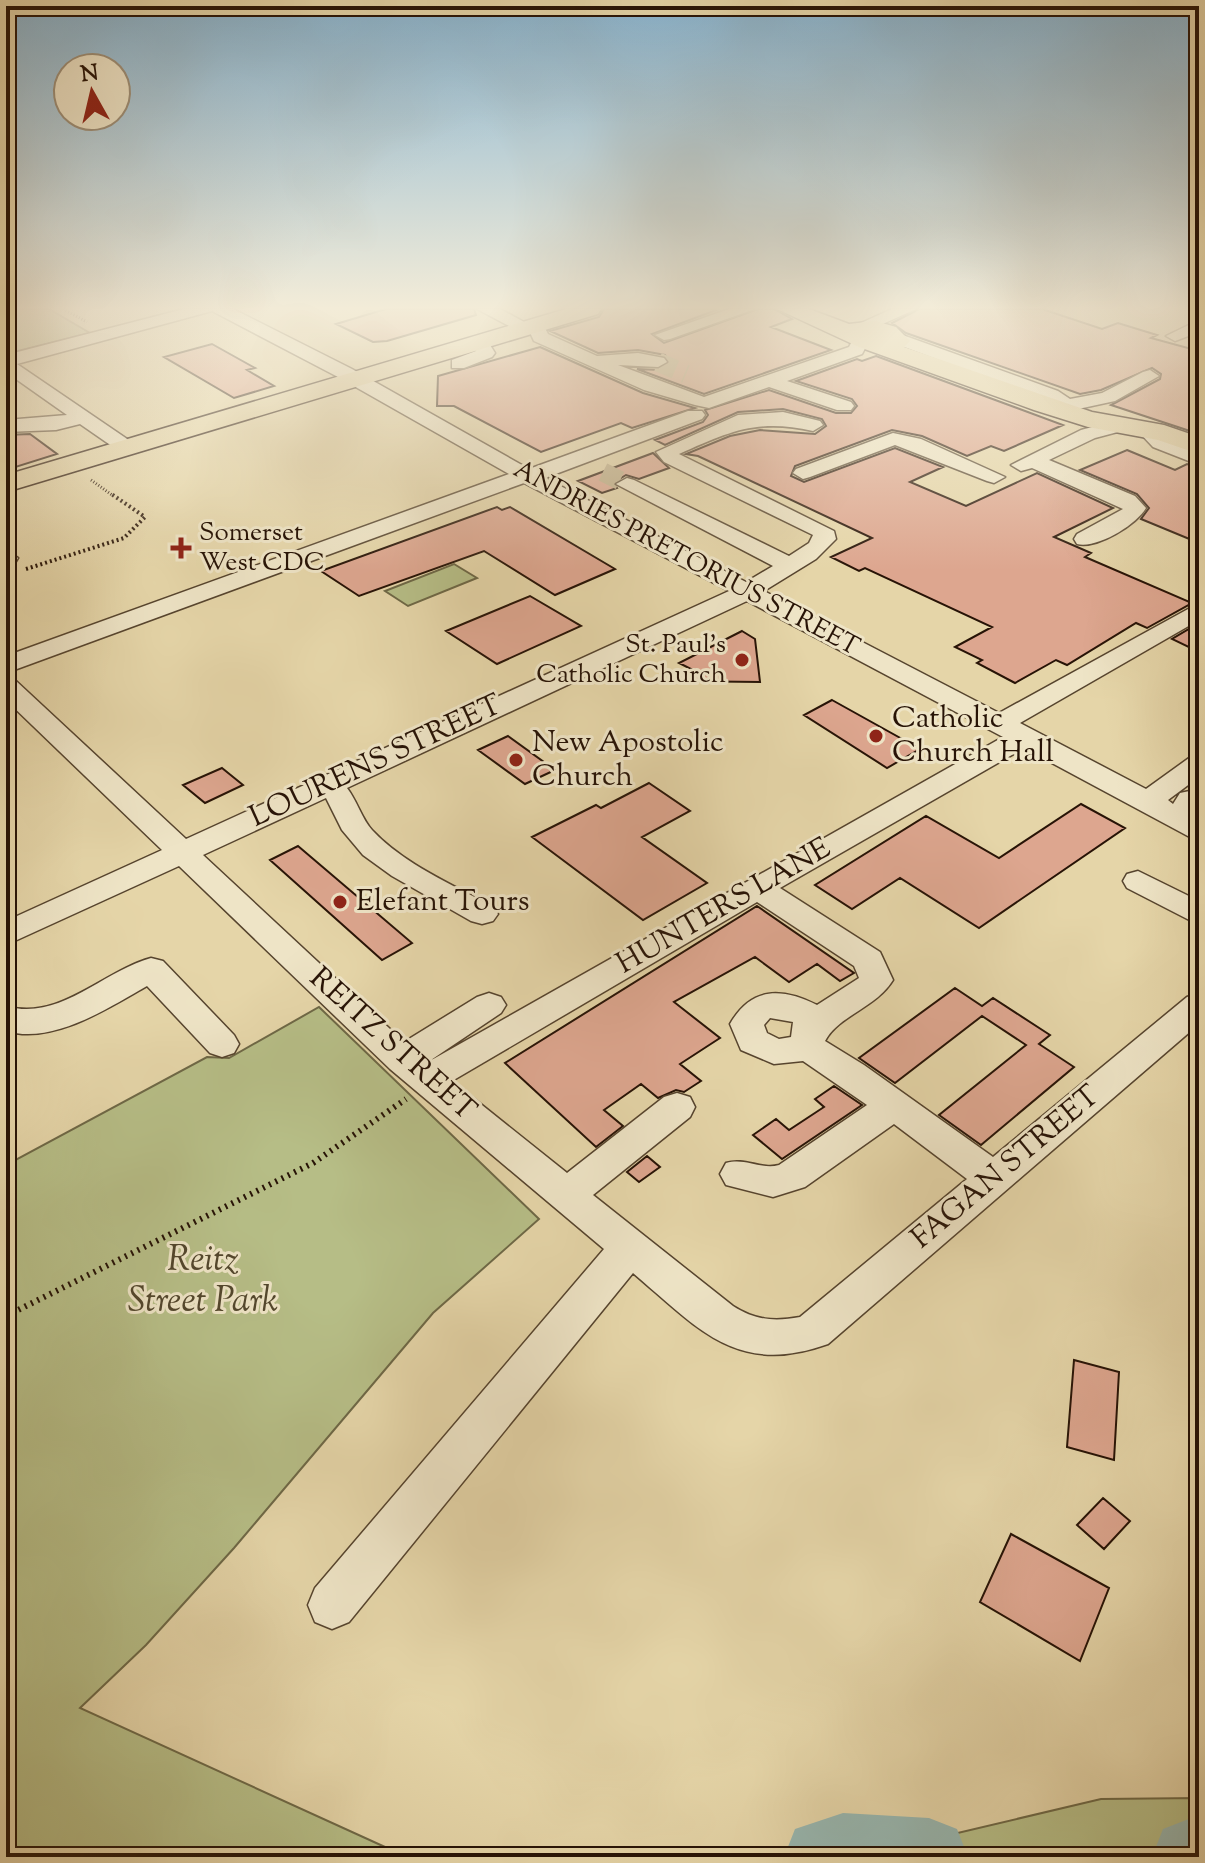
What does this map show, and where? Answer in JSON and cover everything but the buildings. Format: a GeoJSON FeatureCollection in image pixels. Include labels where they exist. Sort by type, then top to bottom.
{"type":"FeatureCollection","features":[{"type":"Feature","properties":{"kind":"main road"},"geometry":{"type":"LineString","coordinates":[[6,484],[294,396]]}},
{"type":"Feature","properties":{"kind":"main road"},"geometry":{"type":"LineString","coordinates":[[1017,396],[1078,418],[1134,427],[1199,446]]}},
{"type":"Feature","properties":{"kind":"street"},"geometry":{"type":"LineString","coordinates":[[61,396],[86,412],[126,447]]}},
{"type":"Feature","properties":{"kind":"street","name":"ANDRIES PRETORIUS STREET"},"geometry":{"type":"LineString","coordinates":[[372,396],[1012,732],[1180,812]]}},
{"type":"Feature","properties":{"kind":"street"},"geometry":{"type":"LineString","coordinates":[[674,396],[697,408],[738,421],[783,418],[813,425]]}},
{"type":"Feature","properties":{"kind":"street"},"geometry":{"type":"LineString","coordinates":[[6,665],[729,396]]}},
{"type":"Feature","properties":{"kind":"street"},"geometry":{"type":"LineString","coordinates":[[814,396],[844,406]]}},
{"type":"Feature","properties":{"kind":"street"},"geometry":{"type":"LineString","coordinates":[[1052,396],[1078,418]]}},
{"type":"Feature","properties":{"kind":"street"},"geometry":{"type":"LineString","coordinates":[[967,489],[1032,460],[1078,418],[1110,396]]}},
{"type":"Feature","properties":{"kind":"street"},"geometry":{"type":"LineString","coordinates":[[524,474],[599,462],[697,408]]}},
{"type":"Feature","properties":{"kind":"street"},"geometry":{"type":"LineString","coordinates":[[6,426],[56,424],[86,412]]}},
{"type":"Feature","properties":{"kind":"street","name":"LOURENS STREET"},"geometry":{"type":"LineString","coordinates":[[6,934],[329,784],[438,747],[747,592],[769,574],[810,556],[825,539],[823,531],[666,454],[674,446],[738,421]]}},
{"type":"Feature","properties":{"kind":"street"},"geometry":{"type":"LineString","coordinates":[[1134,427],[1160,443],[1199,459]]}},
{"type":"Feature","properties":{"kind":"street"},"geometry":{"type":"LineString","coordinates":[[803,473],[893,439],[914,443],[994,477]]}},
{"type":"Feature","properties":{"kind":"street"},"geometry":{"type":"LineString","coordinates":[[1032,460],[1127,501],[1135,508],[1131,515],[1085,539]]}},
{"type":"Feature","properties":{"kind":"street"},"geometry":{"type":"LineString","coordinates":[[627,484],[789,565]]}},
{"type":"Feature","properties":{"kind":"street","name":"HUNTERS LANE"},"geometry":{"type":"LineString","coordinates":[[420,1074],[758,888],[991,752],[1012,732],[1017,712],[1199,610]]}},
{"type":"Feature","properties":{"kind":"street","name":"REITZ STREET"},"geometry":{"type":"LineString","coordinates":[[6,686],[420,1074],[630,1247],[737,1332],[771,1341],[813,1331]]}},
{"type":"Feature","properties":{"kind":"street"},"geometry":{"type":"LineString","coordinates":[[1180,812],[1199,764]]}},
{"type":"Feature","properties":{"kind":"street"},"geometry":{"type":"LineString","coordinates":[[329,784],[346,802],[355,827],[369,844],[482,914]]}},
{"type":"Feature","properties":{"kind":"street"},"geometry":{"type":"LineString","coordinates":[[1138,881],[1199,915]]}},
{"type":"Feature","properties":{"kind":"street"},"geometry":{"type":"LineString","coordinates":[[758,888],[868,960],[876,972],[871,986],[809,1035],[894,1105],[994,1178]]}},
{"type":"Feature","properties":{"kind":"street"},"geometry":{"type":"LineString","coordinates":[[6,1018],[27,1025],[47,1020],[144,961],[222,1044]]}},
{"type":"Feature","properties":{"kind":"street"},"geometry":{"type":"LineString","coordinates":[[420,1074],[489,1005]]}},
{"type":"Feature","properties":{"kind":"street","name":"FAGAN STREET"},"geometry":{"type":"LineString","coordinates":[[813,1331],[1199,1005]]}},
{"type":"Feature","properties":{"kind":"street"},"geometry":{"type":"LineString","coordinates":[[739,1174],[773,1182],[792,1176],[894,1105]]}},
{"type":"Feature","properties":{"kind":"street"},"geometry":{"type":"LineString","coordinates":[[566,1195],[677,1107]]}},
{"type":"Feature","properties":{"kind":"street"},"geometry":{"type":"LineString","coordinates":[[332,1605],[630,1247]]}},
{"type":"Feature","properties":{"kind":"path"},"geometry":{"type":"LineString","coordinates":[[11,562],[124,538],[145,517],[69,465]]}},
{"type":"Feature","properties":{"kind":"path"},"geometry":{"type":"LineString","coordinates":[[6,1316],[313,1163],[420,1074]]}},
{"type":"Feature","properties":{"kind":"green space"},"geometry":{"type":"Polygon","coordinates":[[[454,564],[477,578],[408,606],[385,591],[454,564]]]}},
{"type":"Feature","properties":{"kind":"green space","name":"Reitz Street Park"},"geometry":{"type":"Polygon","coordinates":[[[319,1007],[539,1219],[433,1313],[234,1548],[146,1645],[80,1708],[407,1857],[6,1857],[6,1165],[207,1057],[229,1058],[319,1007]]]}},
{"type":"Feature","properties":{"kind":"green space"},"geometry":{"type":"Polygon","coordinates":[[[1199,1798],[1199,1857],[746,1857],[832,1839],[928,1840],[1101,1799],[1199,1798]]]}},
{"type":"Feature","properties":{"kind":"waterway"},"geometry":{"type":"LineString","coordinates":[[823,1857],[843,1852],[929,1857]]}},
{"type":"Feature","properties":{"kind":"waterway"},"geometry":{"type":"LineString","coordinates":[[1191,1857],[1199,1854]]}},
{"type":"Feature","properties":{"kind":"tunnel"},"geometry":{"type":"LineString","coordinates":[[603,472],[627,484]]}},
{"type":"Feature","properties":{"kind":"place","name":"Somerset West CDC"},"geometry":{"type":"Point","coordinates":[181,548]}},
{"type":"Feature","properties":{"kind":"place","name":"St. Paul's Catholic Church"},"geometry":{"type":"Point","coordinates":[742,660]}},
{"type":"Feature","properties":{"kind":"place","name":"Catholic Church Hall"},"geometry":{"type":"Point","coordinates":[876,736]}},
{"type":"Feature","properties":{"kind":"place","name":"New Apostolic Church"},"geometry":{"type":"Point","coordinates":[516,760]}},
{"type":"Feature","properties":{"kind":"place","name":"Elefant Tours"},"geometry":{"type":"Point","coordinates":[340,902]}}]}
